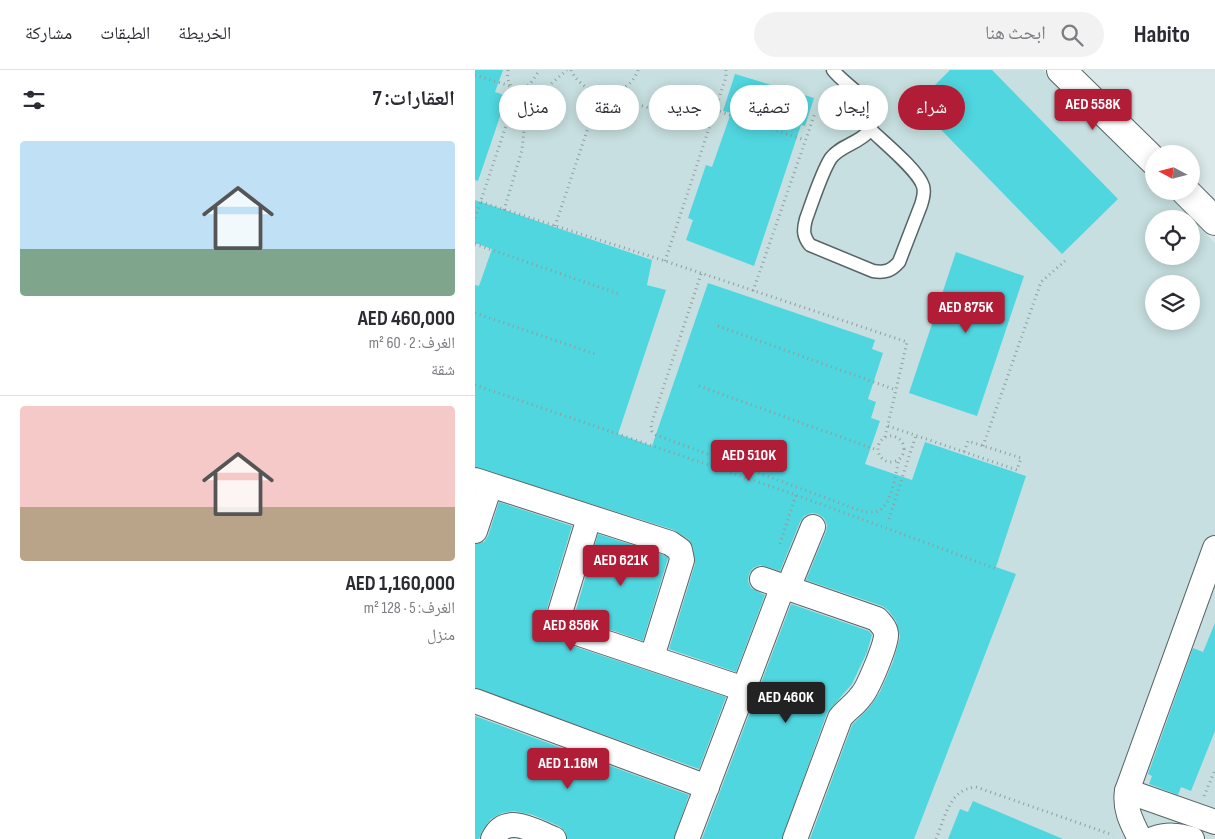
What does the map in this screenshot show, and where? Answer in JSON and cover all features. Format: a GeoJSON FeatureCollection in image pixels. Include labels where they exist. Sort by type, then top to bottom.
{"type":"FeatureCollection","features":[{"type":"Feature","properties":{"kind":"street"},"geometry":{"type":"LineString","coordinates":[[1061,70],[1145,152]]}},
{"type":"Feature","properties":{"kind":"street"},"geometry":{"type":"LineString","coordinates":[[1194,200],[1215,221]]}},
{"type":"Feature","properties":{"kind":"street"},"geometry":{"type":"LineString","coordinates":[[475,531],[483,483],[670,543],[680,550],[683,560],[652,657]]}},
{"type":"Feature","properties":{"kind":"street"},"geometry":{"type":"LineString","coordinates":[[589,518],[560,611],[559,621],[562,626],[571,631],[744,689]]}},
{"type":"Feature","properties":{"kind":"street"},"geometry":{"type":"LineString","coordinates":[[687,839],[744,689],[778,584],[813,527]]}},
{"type":"Feature","properties":{"kind":"street"},"geometry":{"type":"LineString","coordinates":[[1141,839],[1129,816],[1125,799],[1127,791],[1215,548]]}},
{"type":"Feature","properties":{"kind":"street"},"geometry":{"type":"LineString","coordinates":[[778,584],[877,618],[884,626],[886,636],[866,690],[840,718],[795,839]]}},
{"type":"Feature","properties":{"kind":"street"},"geometry":{"type":"LineString","coordinates":[[475,702],[707,786]]}},
{"type":"Feature","properties":{"kind":"street"},"geometry":{"type":"LineString","coordinates":[[1127,791],[1205,818]]}},
{"type":"Feature","properties":{"kind":"street"},"geometry":{"type":"LineString","coordinates":[[493,839],[497,831],[504,826],[513,824],[554,839]]}},
{"type":"Feature","properties":{"kind":"street"},"geometry":{"type":"LineString","coordinates":[[1153,839],[1166,835],[1178,835],[1192,839]]}},
{"type":"Feature","properties":{"kind":"lane"},"geometry":{"type":"LineString","coordinates":[[831,71],[846,85]]}},
{"type":"Feature","properties":{"kind":"lane"},"geometry":{"type":"LineString","coordinates":[[870,129],[913,171],[924,187],[924,196],[899,262],[893,269],[883,272],[873,271],[810,245],[804,237],[803,228],[827,164],[837,152],[865,136],[870,129]]}},
{"type":"Feature","properties":{"kind":"path"},"geometry":{"type":"LineString","coordinates":[[508,70],[506,80],[510,85]]}},
{"type":"Feature","properties":{"kind":"path"},"geometry":{"type":"LineString","coordinates":[[528,85],[539,70]]}},
{"type":"Feature","properties":{"kind":"path"},"geometry":{"type":"LineString","coordinates":[[504,210],[522,150],[525,110],[531,102],[567,70]]}},
{"type":"Feature","properties":{"kind":"path"},"geometry":{"type":"LineString","coordinates":[[571,70],[575,78],[582,85]]}},
{"type":"Feature","properties":{"kind":"path"},"geometry":{"type":"LineString","coordinates":[[627,85],[638,70]]}},
{"type":"Feature","properties":{"kind":"path"},"geometry":{"type":"LineString","coordinates":[[720,95],[727,70]]}},
{"type":"Feature","properties":{"kind":"path"},"geometry":{"type":"LineString","coordinates":[[475,75],[505,85]]}},
{"type":"Feature","properties":{"kind":"path"},"geometry":{"type":"LineString","coordinates":[[720,112],[805,140]]}},
{"type":"Feature","properties":{"kind":"path"},"geometry":{"type":"LineString","coordinates":[[753,291],[815,113]]}},
{"type":"Feature","properties":{"kind":"path"},"geometry":{"type":"LineString","coordinates":[[475,218],[505,130]]}},
{"type":"Feature","properties":{"kind":"path"},"geometry":{"type":"LineString","coordinates":[[555,226],[587,130]]}},
{"type":"Feature","properties":{"kind":"path"},"geometry":{"type":"LineString","coordinates":[[665,261],[707,130]]}},
{"type":"Feature","properties":{"kind":"path"},"geometry":{"type":"LineString","coordinates":[[481,202],[907,342],[885,437],[881,440],[877,450],[885,461],[895,462],[899,459]]}},
{"type":"Feature","properties":{"kind":"path"},"geometry":{"type":"LineString","coordinates":[[475,244],[619,294]]}},
{"type":"Feature","properties":{"kind":"path"},"geometry":{"type":"LineString","coordinates":[[983,446],[1041,282],[1065,261]]}},
{"type":"Feature","properties":{"kind":"path"},"geometry":{"type":"LineString","coordinates":[[701,274],[651,425],[652,431],[656,435],[864,512],[880,510],[886,504],[899,459],[904,449],[900,440],[890,436],[885,437]]}},
{"type":"Feature","properties":{"kind":"path"},"geometry":{"type":"LineString","coordinates":[[475,313],[595,354]]}},
{"type":"Feature","properties":{"kind":"path"},"geometry":{"type":"LineString","coordinates":[[718,326],[896,390]]}},
{"type":"Feature","properties":{"kind":"path"},"geometry":{"type":"LineString","coordinates":[[475,385],[796,495],[997,569]]}},
{"type":"Feature","properties":{"kind":"path"},"geometry":{"type":"LineString","coordinates":[[699,386],[877,450]]}},
{"type":"Feature","properties":{"kind":"path"},"geometry":{"type":"LineString","coordinates":[[888,426],[916,435],[964,452],[1017,470],[1021,458],[968,441],[964,452]]}},
{"type":"Feature","properties":{"kind":"path"},"geometry":{"type":"LineString","coordinates":[[889,519],[916,435]]}},
{"type":"Feature","properties":{"kind":"path"},"geometry":{"type":"LineString","coordinates":[[780,544],[796,495]]}},
{"type":"Feature","properties":{"kind":"path"},"geometry":{"type":"LineString","coordinates":[[1205,818],[1215,770]]}},
{"type":"Feature","properties":{"kind":"path"},"geometry":{"type":"LineString","coordinates":[[936,839],[953,798],[967,787],[976,786],[1116,836]]}},
{"type":"Feature","properties":{"kind":"shaded area"},"geometry":{"type":"Polygon","coordinates":[[[475,70],[1043,70],[1145,172],[1145,200],[1173,200],[1183,210],[1145,210],[1145,265],[1200,265],[1200,228],[1215,243],[1215,839],[475,839],[475,70]]]}},
{"type":"Feature","properties":{"kind":"building"},"geometry":{"type":"Polygon","coordinates":[[[475,70],[503,70],[495,92],[499,93],[499,119],[478,181],[475,180],[475,70]]]}},
{"type":"Feature","properties":{"kind":"building"},"geometry":{"type":"Polygon","coordinates":[[[950,70],[992,70],[1118,199],[1062,254],[941,130],[965,130],[965,85],[935,85],[950,70]]]}},
{"type":"Feature","properties":{"kind":"building"},"geometry":{"type":"Polygon","coordinates":[[[735,74],[771,85],[731,85],[735,74]]]}},
{"type":"Feature","properties":{"kind":"building"},"geometry":{"type":"Polygon","coordinates":[[[730,89],[730,113],[723,111],[730,89]]]}},
{"type":"Feature","properties":{"kind":"building"},"geometry":{"type":"Polygon","coordinates":[[[808,96],[814,98],[808,117],[808,96]]]}},
{"type":"Feature","properties":{"kind":"building"},"geometry":{"type":"Polygon","coordinates":[[[730,116],[730,130],[799,130],[754,266],[686,240],[693,220],[688,218],[706,165],[712,167],[730,116]]]}},
{"type":"Feature","properties":{"kind":"building"},"geometry":{"type":"Polygon","coordinates":[[[475,200],[652,260],[647,285],[666,290],[618,434],[652,446],[708,283],[875,340],[872,349],[883,353],[868,399],[876,402],[871,418],[880,421],[865,464],[912,480],[925,442],[1026,476],[996,567],[1016,574],[914,839],[810,839],[852,725],[869,708],[880,692],[893,662],[900,637],[896,621],[888,610],[882,606],[806,580],[826,532],[827,525],[824,518],[812,513],[804,516],[780,571],[760,565],[753,568],[749,574],[748,581],[751,588],[765,595],[736,672],[669,649],[695,564],[693,547],[688,539],[674,530],[475,467],[475,285],[479,286],[492,249],[475,243],[475,200]]]}},
{"type":"Feature","properties":{"kind":"building"},"geometry":{"type":"Polygon","coordinates":[[[956,252],[1024,276],[977,416],[909,393],[956,252]]]}},
{"type":"Feature","properties":{"kind":"building"},"geometry":{"type":"Polygon","coordinates":[[[499,502],[572,526],[546,612],[549,630],[555,638],[567,644],[726,697],[699,769],[475,688],[475,544],[484,542],[488,536],[499,502]]]}},
{"type":"Feature","properties":{"kind":"building"},"geometry":{"type":"Polygon","coordinates":[[[598,534],[664,555],[668,558],[643,641],[574,617],[598,534]]]}},
{"type":"Feature","properties":{"kind":"building"},"geometry":{"type":"Polygon","coordinates":[[[791,604],[869,631],[872,635],[867,652],[852,684],[827,713],[782,839],[702,839],[791,604]]]}},
{"type":"Feature","properties":{"kind":"building"},"geometry":{"type":"Polygon","coordinates":[[[1215,623],[1215,731],[1191,791],[1181,787],[1178,795],[1149,784],[1152,776],[1148,774],[1193,648],[1203,652],[1215,623]]]}},
{"type":"Feature","properties":{"kind":"building"},"geometry":{"type":"Polygon","coordinates":[[[475,716],[689,795],[674,839],[567,839],[565,831],[559,826],[533,815],[514,811],[502,813],[491,819],[482,831],[479,839],[475,839],[475,716]]]}},
{"type":"Feature","properties":{"kind":"building"},"geometry":{"type":"Polygon","coordinates":[[[973,801],[1063,839],[948,839],[960,809],[968,812],[973,801]]]}}]}
